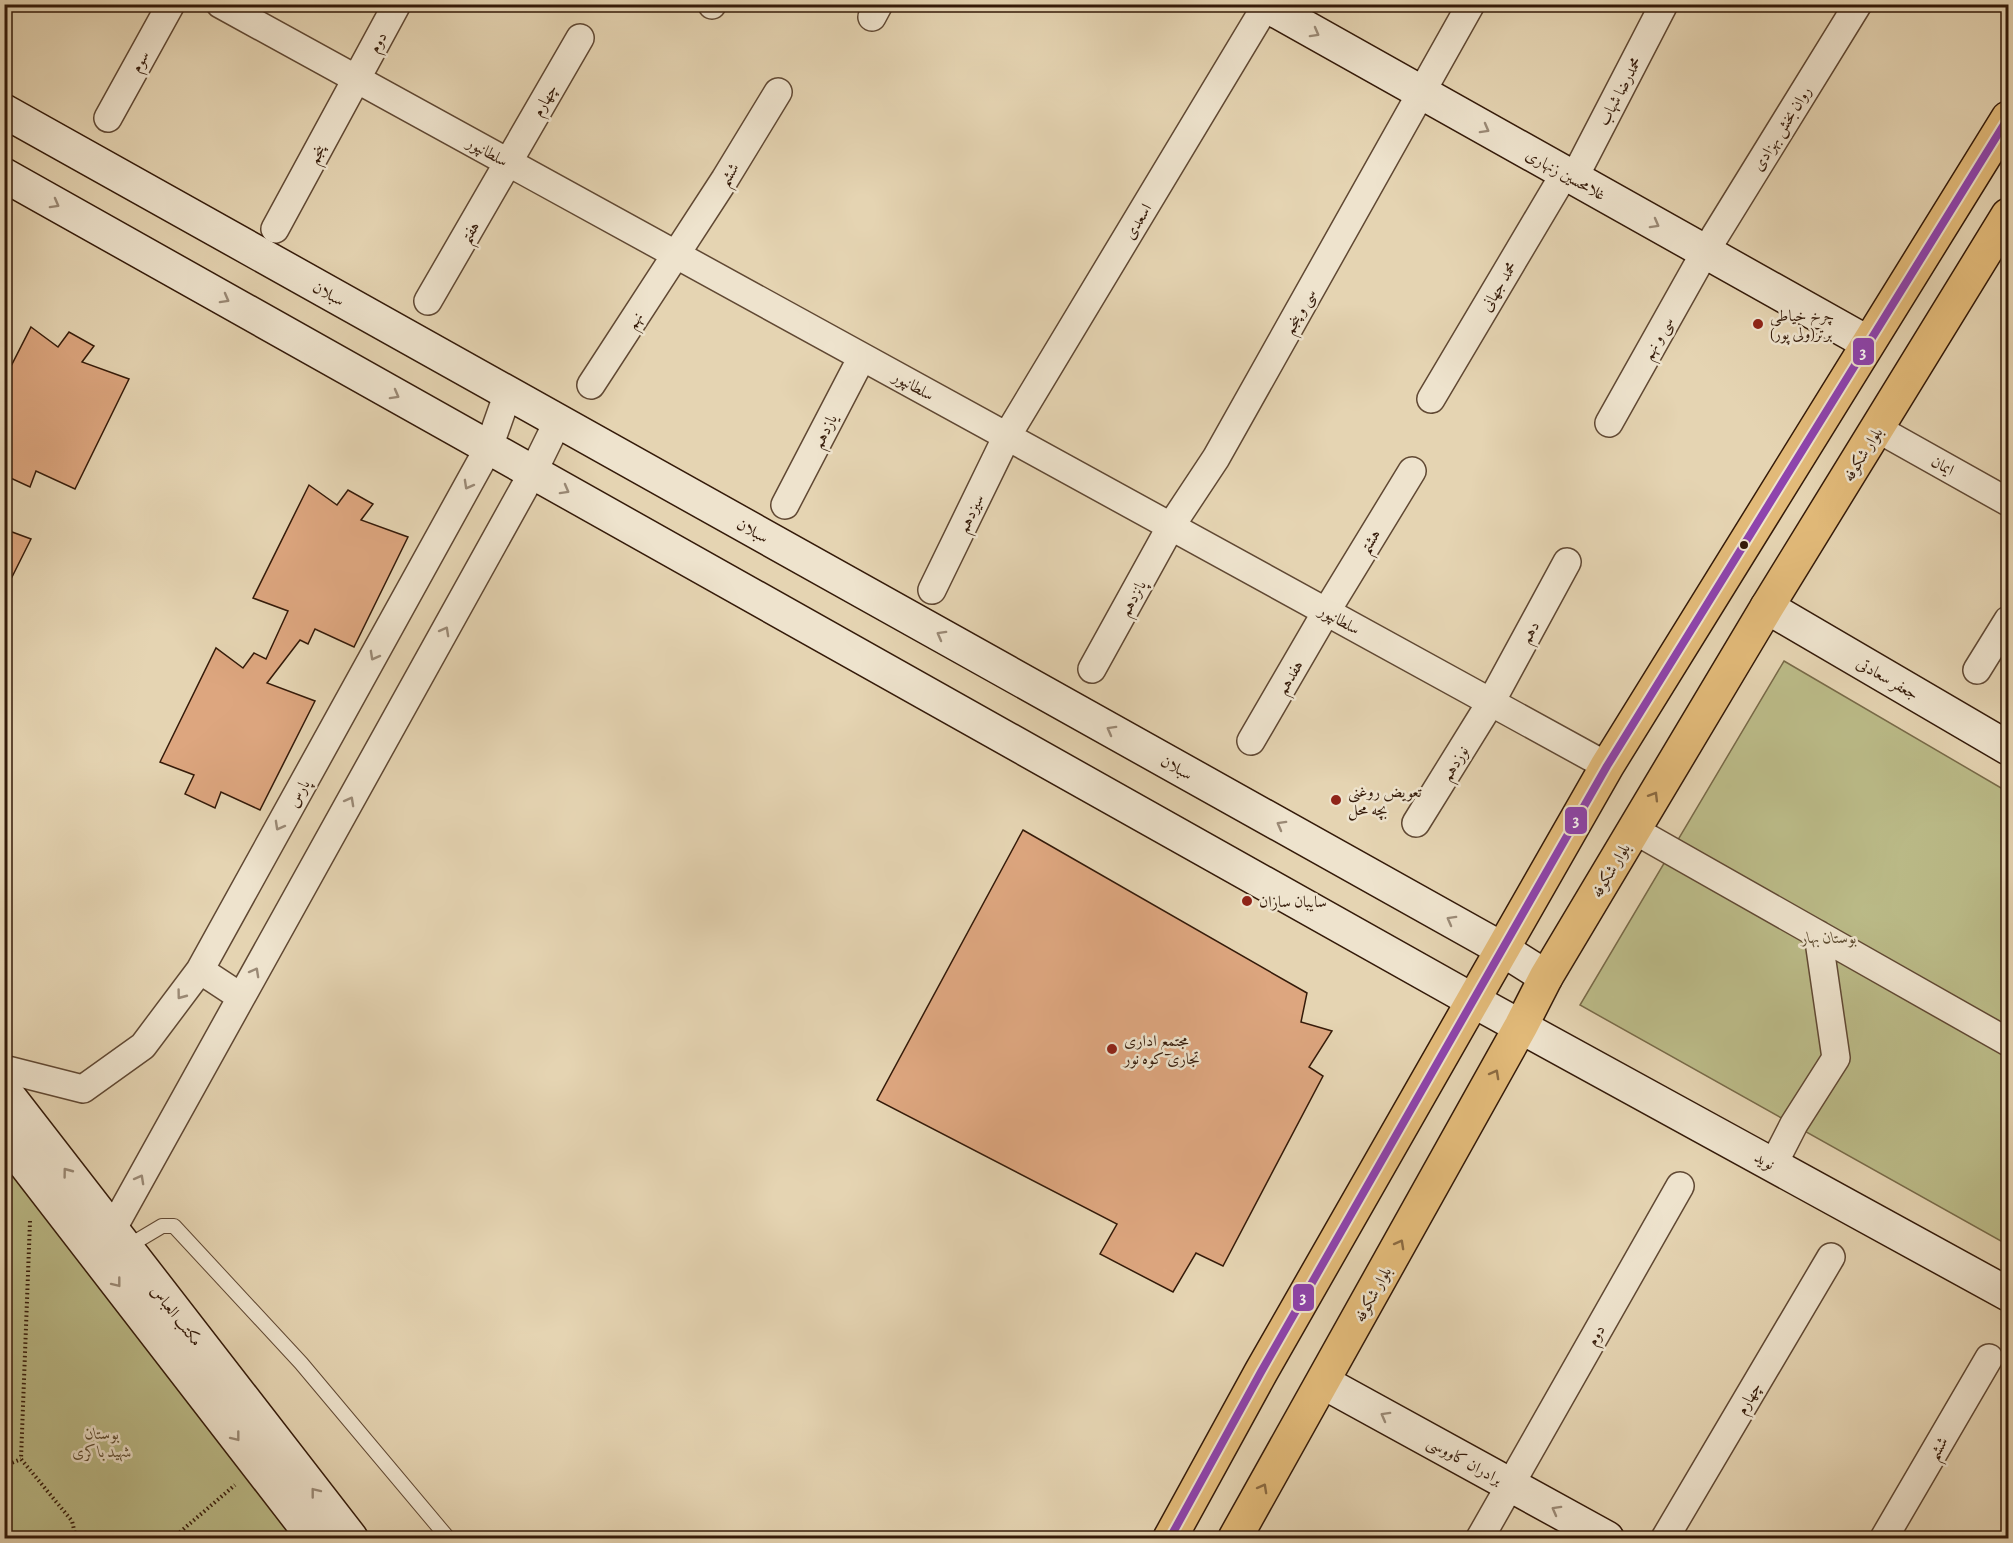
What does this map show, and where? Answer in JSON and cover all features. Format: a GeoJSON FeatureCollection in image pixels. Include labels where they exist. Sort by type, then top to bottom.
{"type":"FeatureCollection","features":[{"type":"Feature","properties":{"kind":"main road"},"geometry":{"type":"LineString","coordinates":[[1170,1539],[1261,1372],[1607,766],[2008,118]]}},
{"type":"Feature","properties":{"kind":"main road","name":"بلوار شکوفه"},"geometry":{"type":"LineString","coordinates":[[1235,1539],[1521,1026],[1546,977],[1767,607],[2008,215]]}},
{"type":"Feature","properties":{"kind":"street","name":"سوم"},"geometry":{"type":"LineString","coordinates":[[108,118],[171,4]]}},
{"type":"Feature","properties":{"kind":"street","name":"سلطانپور"},"geometry":{"type":"LineString","coordinates":[[220,4],[1607,766]]}},
{"type":"Feature","properties":{"kind":"street","name":"دوم"},"geometry":{"type":"LineString","coordinates":[[356,79],[398,4]]}},
{"type":"Feature","properties":{"kind":"street","name":"سی و پنجم"},"geometry":{"type":"LineString","coordinates":[[1171,526],[1222,448],[1471,4]]}},
{"type":"Feature","properties":{"kind":"street","name":"محمدرضا شهاب"},"geometry":{"type":"LineString","coordinates":[[1569,176],[1665,4]]}},
{"type":"Feature","properties":{"kind":"street","name":"روان بخش بهزادی"},"geometry":{"type":"LineString","coordinates":[[1705,252],[1858,4]]}},
{"type":"Feature","properties":{"kind":"street","name":"غلامحسین زنهاری"},"geometry":{"type":"LineString","coordinates":[[1266,5],[1868,343]]}},
{"type":"Feature","properties":{"kind":"street","name":"اسعدی"},"geometry":{"type":"LineString","coordinates":[[1007,436],[1266,5]]}},
{"type":"Feature","properties":{"kind":"street","name":"چهارم"},"geometry":{"type":"LineString","coordinates":[[509,163],[580,38]]}},
{"type":"Feature","properties":{"kind":"street","name":"پنجم"},"geometry":{"type":"LineString","coordinates":[[275,229],[356,79]]}},
{"type":"Feature","properties":{"kind":"street","name":"ششم"},"geometry":{"type":"LineString","coordinates":[[677,255],[778,92]]}},
{"type":"Feature","properties":{"kind":"street","name":"سبلان"},"geometry":{"type":"LineString","coordinates":[[4,111],[1502,949],[1546,977]]}},
{"type":"Feature","properties":{"kind":"street","name":"هفتم"},"geometry":{"type":"LineString","coordinates":[[429,301],[509,163]]}},
{"type":"Feature","properties":{"kind":"street"},"geometry":{"type":"LineString","coordinates":[[4,175],[1472,1000]]}},
{"type":"Feature","properties":{"kind":"street","name":"محمد جهانی"},"geometry":{"type":"LineString","coordinates":[[1431,399],[1569,176]]}},
{"type":"Feature","properties":{"kind":"street","name":"سی و نهم"},"geometry":{"type":"LineString","coordinates":[[1609,423],[1705,252]]}},
{"type":"Feature","properties":{"kind":"street","name":"نهم"},"geometry":{"type":"LineString","coordinates":[[591,385],[677,255]]}},
{"type":"Feature","properties":{"kind":"street","name":"یازدهم"},"geometry":{"type":"LineString","coordinates":[[785,505],[862,357]]}},
{"type":"Feature","properties":{"kind":"street","name":"پارس"},"geometry":{"type":"LineString","coordinates":[[4,1069],[83,1089],[143,1046],[200,970],[489,447],[508,393]]}},
{"type":"Feature","properties":{"kind":"street"},"geometry":{"type":"LineString","coordinates":[[109,1242],[241,997],[533,472],[558,420]]}},
{"type":"Feature","properties":{"kind":"street","name":"ایمان"},"geometry":{"type":"LineString","coordinates":[[1878,429],[2008,502]]}},
{"type":"Feature","properties":{"kind":"street","name":"سیزدهم"},"geometry":{"type":"LineString","coordinates":[[932,590],[1007,436]]}},
{"type":"Feature","properties":{"kind":"street","name":"هشتم"},"geometry":{"type":"LineString","coordinates":[[1326,612],[1412,471]]}},
{"type":"Feature","properties":{"kind":"street","name":"پانزدهم"},"geometry":{"type":"LineString","coordinates":[[1092,669],[1171,526]]}},
{"type":"Feature","properties":{"kind":"street","name":"دهم"},"geometry":{"type":"LineString","coordinates":[[1491,702],[1567,562]]}},
{"type":"Feature","properties":{"kind":"street","name":"جعفر سعادتی"},"geometry":{"type":"LineString","coordinates":[[1767,607],[2008,748]]}},
{"type":"Feature","properties":{"kind":"street","name":"هفدهم"},"geometry":{"type":"LineString","coordinates":[[1251,741],[1326,612]]}},
{"type":"Feature","properties":{"kind":"street"},"geometry":{"type":"LineString","coordinates":[[1977,670],[2008,620]]}},
{"type":"Feature","properties":{"kind":"street","name":"نوزدهم"},"geometry":{"type":"LineString","coordinates":[[1416,823],[1491,702]]}},
{"type":"Feature","properties":{"kind":"street"},"geometry":{"type":"LineString","coordinates":[[1634,830],[2008,1042]]}},
{"type":"Feature","properties":{"kind":"street"},"geometry":{"type":"LineString","coordinates":[[1773,1165],[1794,1124],[1836,1058],[1818,934]]}},
{"type":"Feature","properties":{"kind":"street"},"geometry":{"type":"LineString","coordinates":[[200,970],[241,997]]}},
{"type":"Feature","properties":{"kind":"street","name":"نوید"},"geometry":{"type":"LineString","coordinates":[[1472,1000],[2008,1293]]}},
{"type":"Feature","properties":{"kind":"street","name":"مکتب العباس"},"geometry":{"type":"LineString","coordinates":[[4,1090],[314,1539]]}},
{"type":"Feature","properties":{"kind":"street","name":"مکتب العباس"},"geometry":{"type":"LineString","coordinates":[[4,1137],[109,1242],[351,1539]]}},
{"type":"Feature","properties":{"kind":"street","name":"دوم"},"geometry":{"type":"LineString","coordinates":[[1480,1539],[1680,1186]]}},
{"type":"Feature","properties":{"kind":"street","name":"چهارم"},"geometry":{"type":"LineString","coordinates":[[1665,1539],[1831,1257]]}},
{"type":"Feature","properties":{"kind":"street","name":"ششم"},"geometry":{"type":"LineString","coordinates":[[1884,1539],[1989,1359]]}},
{"type":"Feature","properties":{"kind":"street","name":"برادران کاووسی"},"geometry":{"type":"LineString","coordinates":[[1323,1382],[1607,1539]]}},
{"type":"Feature","properties":{"kind":"lane"},"geometry":{"type":"LineString","coordinates":[[109,1242],[162,1226],[174,1226],[302,1363],[448,1539]]}},
{"type":"Feature","properties":{"kind":"path"},"geometry":{"type":"LineString","coordinates":[[30,1213],[21,1459],[72,1521],[76,1539]]}},
{"type":"Feature","properties":{"kind":"path"},"geometry":{"type":"LineString","coordinates":[[4,1466],[21,1459]]}},
{"type":"Feature","properties":{"kind":"path"},"geometry":{"type":"LineString","coordinates":[[173,1539],[241,1481]]}},
{"type":"Feature","properties":{"kind":"green space","name":"بوستان بهار"},"geometry":{"type":"Polygon","coordinates":[[[1784,661],[2008,792],[2008,1245],[1580,1005],[1784,661]]]}},
{"type":"Feature","properties":{"kind":"green space","name":"بوستان شهید باکری"},"geometry":{"type":"Polygon","coordinates":[[[4,1156],[301,1538],[5,1538],[4,1156]]]}},
{"type":"Feature","properties":{"kind":"building"},"geometry":{"type":"Polygon","coordinates":[[[31,327],[58,347],[69,332],[94,346],[82,362],[129,379],[75,489],[36,471],[30,487],[4,475],[4,380],[31,327]]]}},
{"type":"Feature","properties":{"kind":"building"},"geometry":{"type":"Polygon","coordinates":[[[309,485],[337,505],[348,490],[373,504],[361,520],[408,537],[354,647],[315,629],[308,644],[300,640],[267,683],[315,701],[260,810],[221,792],[215,808],[185,794],[194,775],[160,762],[216,648],[243,668],[254,653],[266,659],[288,611],[253,598],[309,485]]]}},
{"type":"Feature","properties":{"kind":"building"},"geometry":{"type":"Polygon","coordinates":[[[4,529],[31,539],[4,593],[4,529]]]}},
{"type":"Feature","properties":{"kind":"building","name":"مجتمع اداری تجاری کوه نور"},"geometry":{"type":"Polygon","coordinates":[[[1023,830],[1307,993],[1301,1022],[1332,1031],[1309,1067],[1323,1076],[1223,1266],[1196,1253],[1173,1292],[1100,1254],[1117,1224],[877,1100],[1023,830]]]}},
{"type":"Feature","properties":{"kind":"transit line","name":"3"},"geometry":{"type":"LineString","coordinates":[[1170,1538],[1261,1372],[1607,766],[2008,118]]}},
{"type":"Feature","properties":{"kind":"place","name":"چرخ خیاطی برتر(ولی پور)"},"geometry":{"type":"Point","coordinates":[1758,324]}},
{"type":"Feature","properties":{"kind":"place","name":"تعویض روغنی بچه محل"},"geometry":{"type":"Point","coordinates":[1336,800]}},
{"type":"Feature","properties":{"kind":"place","name":"سایبان سازان"},"geometry":{"type":"Point","coordinates":[1247,901]}},
{"type":"Feature","properties":{"kind":"place","name":"مجتمع اداری تجاری کوه نور"},"geometry":{"type":"Point","coordinates":[1112,1049]}}]}
